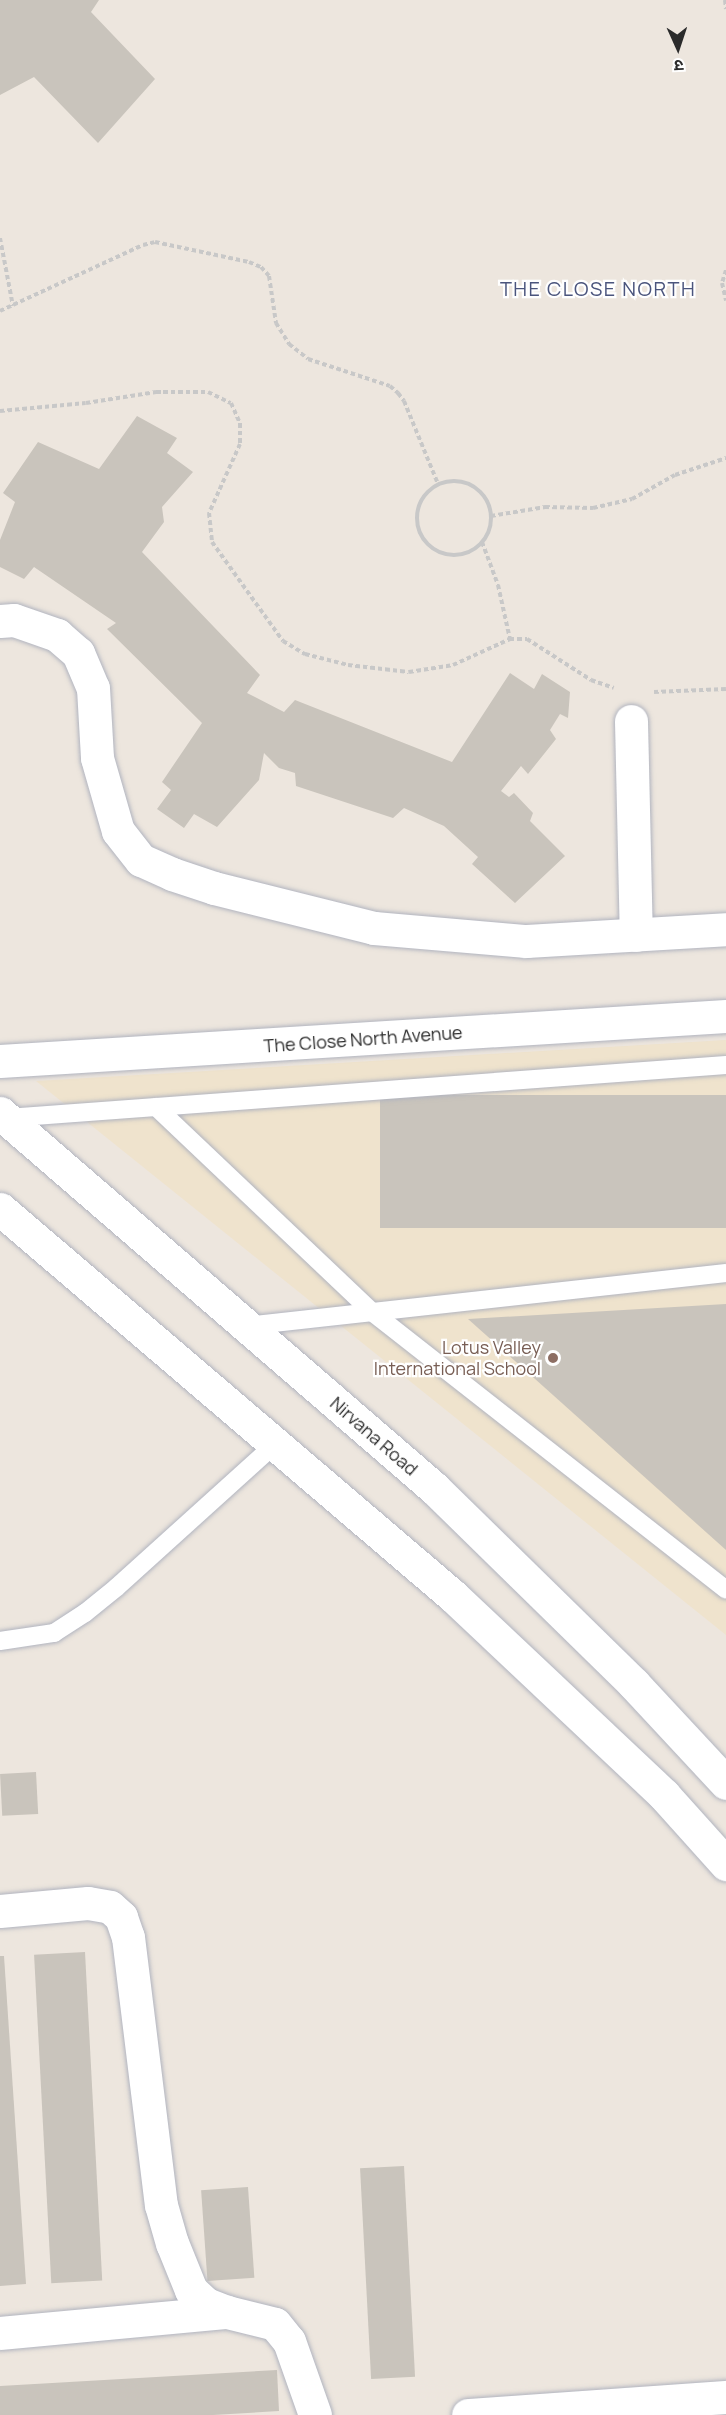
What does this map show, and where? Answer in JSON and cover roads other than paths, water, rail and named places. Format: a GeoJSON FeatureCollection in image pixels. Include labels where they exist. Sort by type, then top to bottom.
{"type":"FeatureCollection","features":[{"type":"Feature","properties":{"kind":"street"},"geometry":{"type":"LineString","coordinates":[[0,621],[14,620],[57,635],[78,653],[93,688],[97,758],[118,831],[141,860],[172,874],[214,888],[374,928],[526,941],[726,929]]}},
{"type":"Feature","properties":{"kind":"street"},"geometry":{"type":"LineString","coordinates":[[631,721],[636,935]]}},
{"type":"Feature","properties":{"kind":"street","name":"The Close North Avenue"},"geometry":{"type":"LineString","coordinates":[[0,1061],[726,1016]]}},
{"type":"Feature","properties":{"kind":"street","name":"Nirvana Road"},"geometry":{"type":"LineString","coordinates":[[4,1115],[434,1488],[634,1684],[726,1783]]}},
{"type":"Feature","properties":{"kind":"street"},"geometry":{"type":"LineString","coordinates":[[0,1209],[461,1604],[664,1795],[726,1864]]}},
{"type":"Feature","properties":{"kind":"street"},"geometry":{"type":"LineString","coordinates":[[0,1911],[88,1903],[110,1907],[121,1917],[128,1937],[161,2205],[172,2243],[191,2289],[206,2304],[227,2313],[275,2324],[289,2341],[315,2415]]}},
{"type":"Feature","properties":{"kind":"street"},"geometry":{"type":"LineString","coordinates":[[0,2333],[227,2313]]}},
{"type":"Feature","properties":{"kind":"street"},"geometry":{"type":"LineString","coordinates":[[468,2415],[726,2397]]}},
{"type":"Feature","properties":{"kind":"lane"},"geometry":{"type":"LineString","coordinates":[[4,1115],[156,1107],[726,1065]]}},
{"type":"Feature","properties":{"kind":"lane"},"geometry":{"type":"LineString","coordinates":[[156,1107],[372,1312],[726,1590]]}},
{"type":"Feature","properties":{"kind":"lane"},"geometry":{"type":"LineString","coordinates":[[246,1326],[726,1273]]}},
{"type":"Feature","properties":{"kind":"lane"},"geometry":{"type":"LineString","coordinates":[[0,1641],[54,1633],[85,1613],[117,1587],[275,1444]]}},
{"type":"Feature","properties":{"kind":"place","name":"Lotus Valley International School"},"geometry":{"type":"Point","coordinates":[553,1358]}},
{"type":"Feature","properties":{"kind":"district","name":"THE CLOSE NORTH"},"geometry":{"type":"Point","coordinates":[598,288]}}]}
